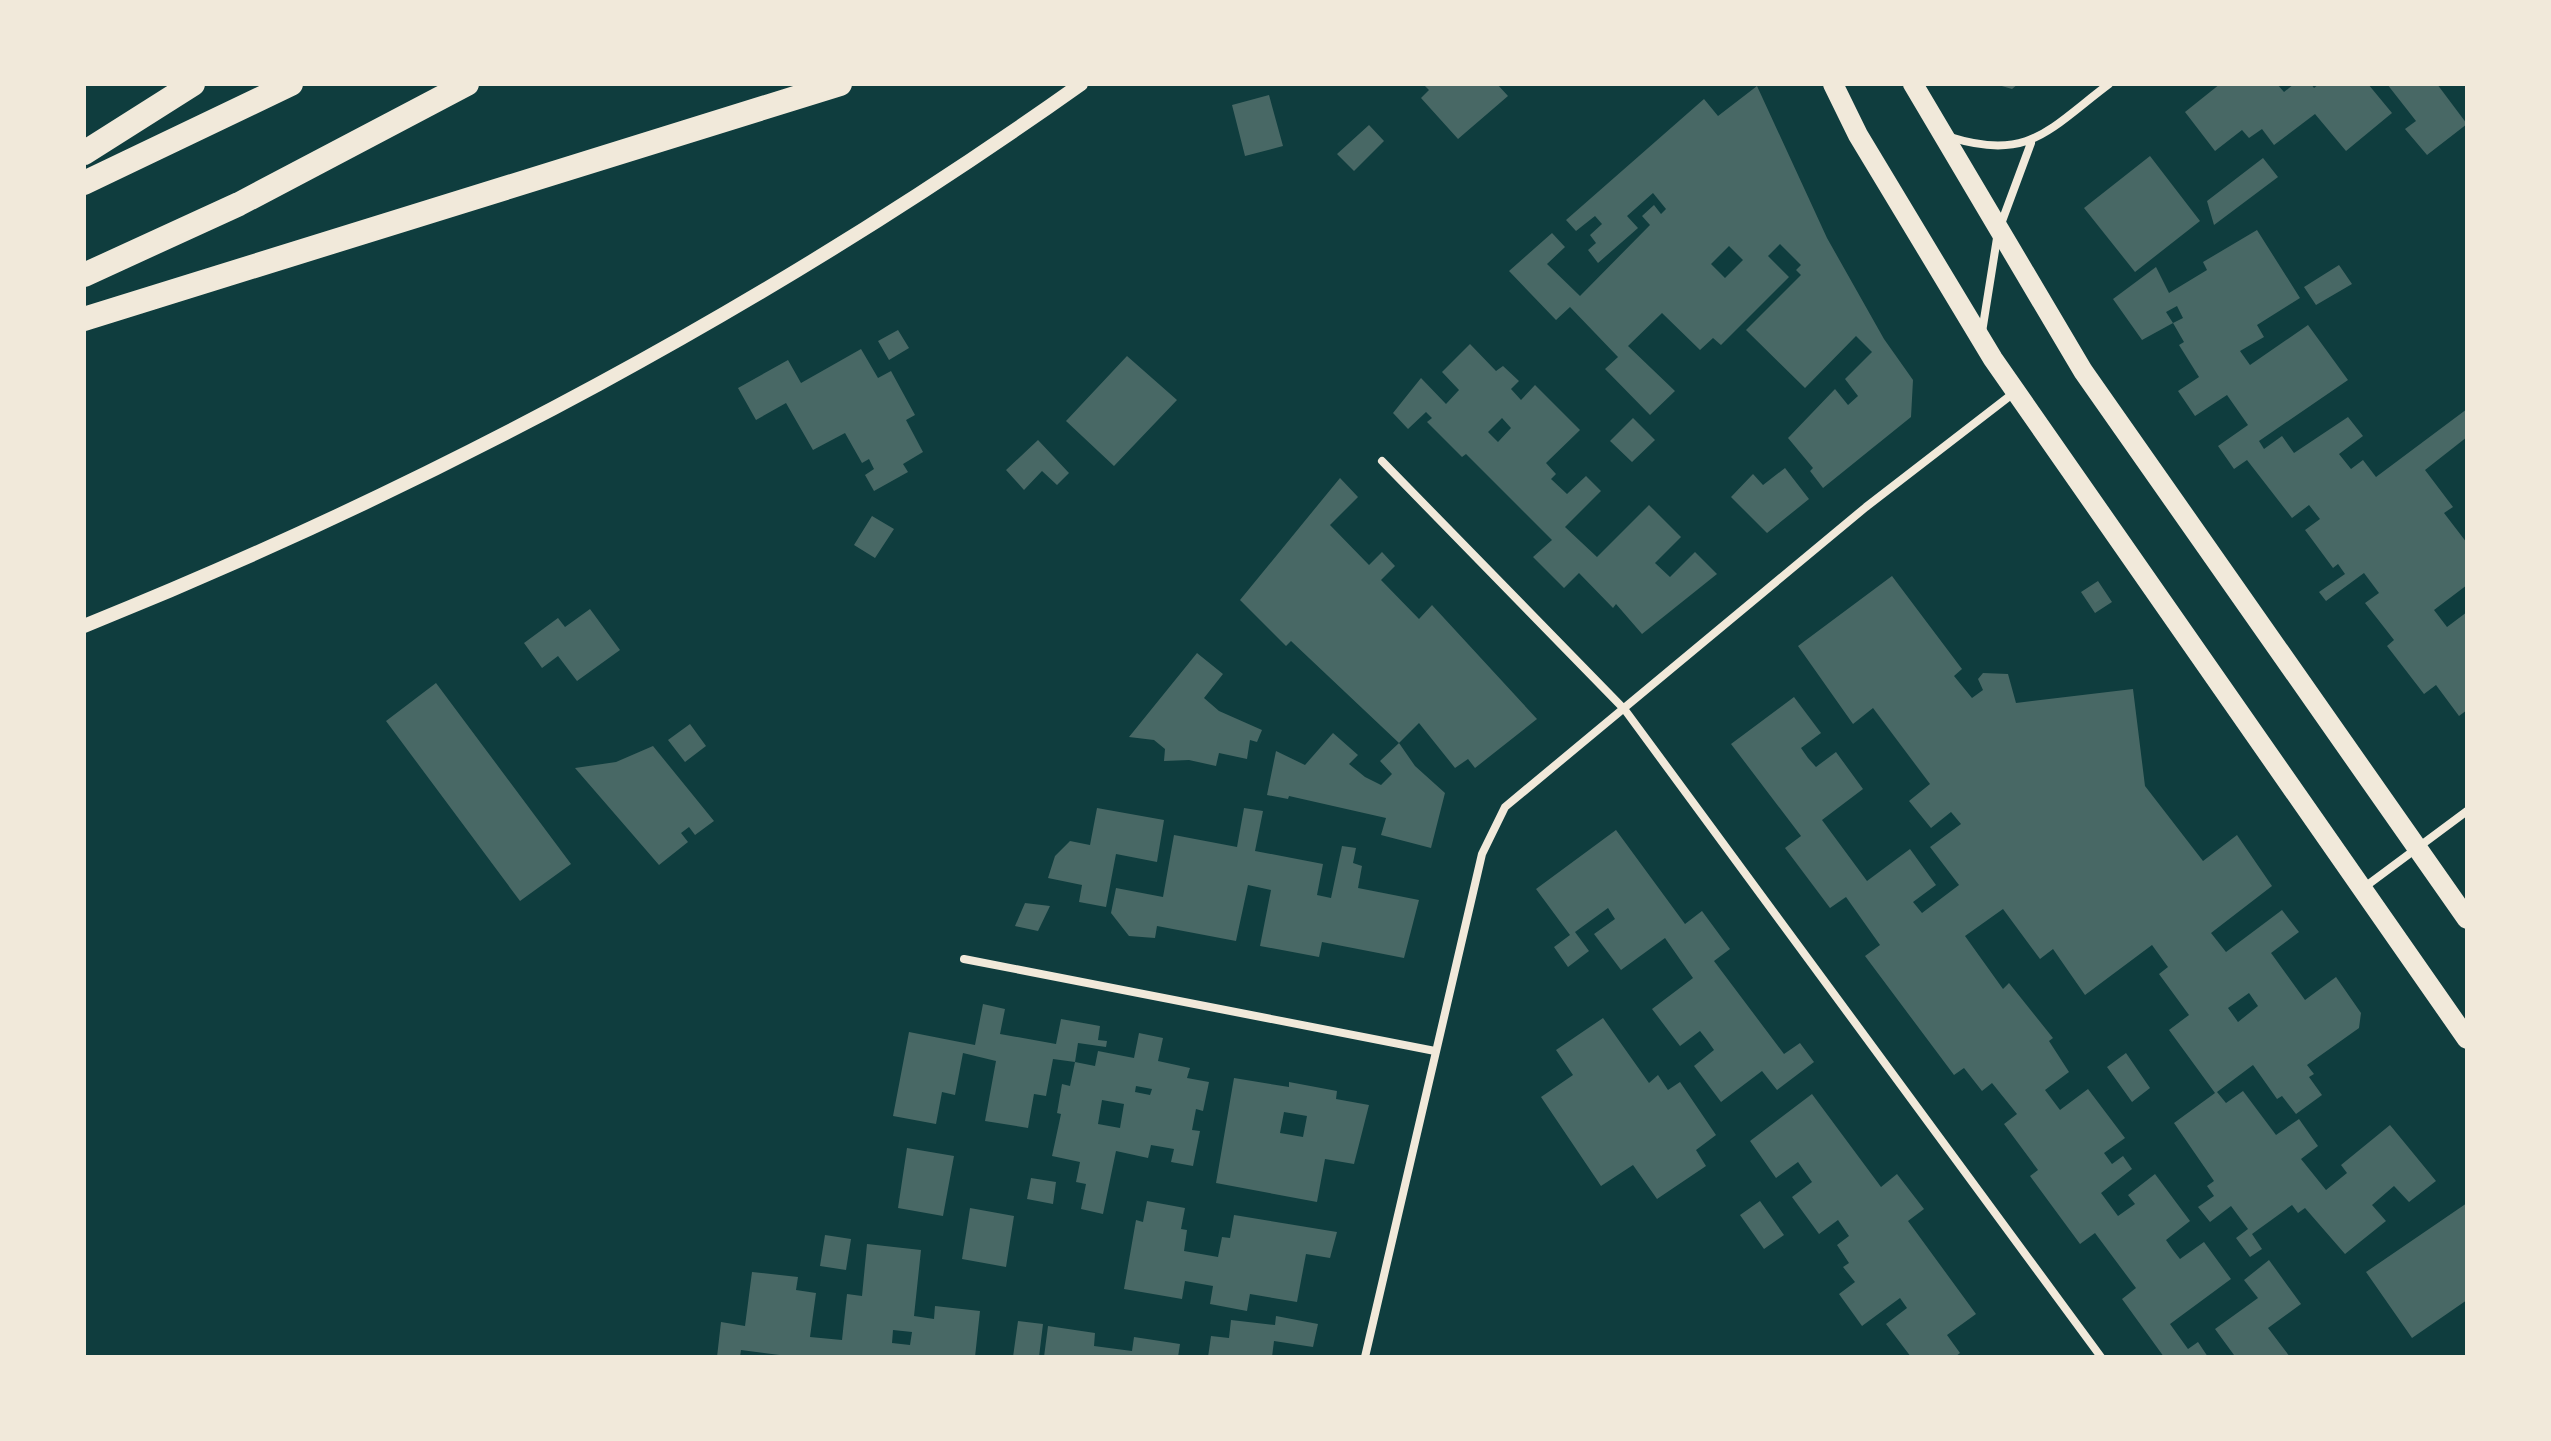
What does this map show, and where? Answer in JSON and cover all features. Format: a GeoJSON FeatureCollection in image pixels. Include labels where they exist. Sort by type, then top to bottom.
{"type":"FeatureCollection","features":[{"type":"Feature","properties":{"kind":"highway"},"geometry":{"type":"LineString","coordinates":[[84,153],[193,84]]}},
{"type":"Feature","properties":{"kind":"highway"},"geometry":{"type":"LineString","coordinates":[[84,183],[291,84]]}},
{"type":"Feature","properties":{"kind":"highway"},"geometry":{"type":"LineString","coordinates":[[84,275],[239,204],[467,84]]}},
{"type":"Feature","properties":{"kind":"highway"},"geometry":{"type":"LineString","coordinates":[[84,319],[840,84]]}},
{"type":"Feature","properties":{"kind":"main road"},"geometry":{"type":"LineString","coordinates":[[1833,84],[1858,135],[1981,341],[2467,1039]]}},
{"type":"Feature","properties":{"kind":"main road"},"geometry":{"type":"LineString","coordinates":[[1913,84],[2083,371],[2467,919]]}},
{"type":"Feature","properties":{"kind":"street"},"geometry":{"type":"LineString","coordinates":[[84,626],[410,480],[593,385],[831,248],[1081,84]]}},
{"type":"Feature","properties":{"kind":"street"},"geometry":{"type":"LineString","coordinates":[[1939,129],[1979,146],[2009,147],[2031,143],[2109,84]]}},
{"type":"Feature","properties":{"kind":"street"},"geometry":{"type":"LineString","coordinates":[[1981,341],[1988,280],[1998,232],[2031,143]]}},
{"type":"Feature","properties":{"kind":"street"},"geometry":{"type":"LineString","coordinates":[[1365,1357],[1482,854],[1505,807],[1866,507],[2016,392]]}},
{"type":"Feature","properties":{"kind":"street"},"geometry":{"type":"LineString","coordinates":[[1382,461],[1625,710],[2101,1357]]}},
{"type":"Feature","properties":{"kind":"street"},"geometry":{"type":"LineString","coordinates":[[2362,889],[2467,811]]}},
{"type":"Feature","properties":{"kind":"street"},"geometry":{"type":"LineString","coordinates":[[964,959],[1435,1051]]}},
{"type":"Feature","properties":{"kind":"building"},"geometry":{"type":"Polygon","coordinates":[[[1423,84],[1497,84],[1508,96],[1458,139],[1421,98],[1429,90],[1423,84]]]}},
{"type":"Feature","properties":{"kind":"building"},"geometry":{"type":"Polygon","coordinates":[[[1995,84],[2018,84],[2012,89],[1995,84]]]}},
{"type":"Feature","properties":{"kind":"building"},"geometry":{"type":"Polygon","coordinates":[[[2220,84],[2277,84],[2284,92],[2294,84],[2311,84],[2314,88],[2319,84],[2368,84],[2392,113],[2346,151],[2315,114],[2274,145],[2262,129],[2249,138],[2242,130],[2215,151],[2185,112],[2220,84]]]}},
{"type":"Feature","properties":{"kind":"building"},"geometry":{"type":"Polygon","coordinates":[[[2387,84],[2437,84],[2467,124],[2427,155],[2405,129],[2416,121],[2387,84]]]}},
{"type":"Feature","properties":{"kind":"building"},"geometry":{"type":"Polygon","coordinates":[[[1757,86],[1827,238],[1884,339],[1913,380],[1911,417],[1823,488],[1810,471],[1813,468],[1788,438],[1835,389],[1848,405],[1858,396],[1845,379],[1872,352],[1856,336],[1805,388],[1746,330],[1801,275],[1796,270],[1801,265],[1780,244],[1768,256],[1789,277],[1721,345],[1713,338],[1700,350],[1662,313],[1628,346],[1675,391],[1650,415],[1605,369],[1618,357],[1570,307],[1556,320],[1509,271],[1552,233],[1565,247],[1547,264],[1580,296],[1650,225],[1642,216],[1654,205],[1661,214],[1666,209],[1653,193],[1627,216],[1638,228],[1598,263],[1588,250],[1596,243],[1590,235],[1602,224],[1595,216],[1576,231],[1566,220],[1704,99],[1718,116],[1757,86]],[[1729,246],[1711,264],[1725,278],[1743,260],[1729,246]]]}},
{"type":"Feature","properties":{"kind":"building"},"geometry":{"type":"Polygon","coordinates":[[[1269,95],[1283,146],[1245,156],[1232,105],[1269,95]]]}},
{"type":"Feature","properties":{"kind":"building"},"geometry":{"type":"Polygon","coordinates":[[[1369,125],[1384,141],[1354,171],[1337,154],[1369,125]]]}},
{"type":"Feature","properties":{"kind":"building"},"geometry":{"type":"Polygon","coordinates":[[[2150,156],[2200,221],[2135,272],[2084,208],[2150,156]]]}},
{"type":"Feature","properties":{"kind":"building"},"geometry":{"type":"Polygon","coordinates":[[[2263,158],[2278,177],[2214,225],[2207,201],[2263,158]]]}},
{"type":"Feature","properties":{"kind":"building"},"geometry":{"type":"Polygon","coordinates":[[[2257,230],[2300,298],[2257,325],[2264,337],[2240,351],[2250,365],[2308,325],[2348,380],[2259,441],[2264,449],[2282,436],[2294,453],[2348,417],[2363,436],[2339,454],[2351,469],[2363,460],[2376,477],[2467,409],[2467,437],[2425,470],[2453,507],[2444,513],[2467,543],[2467,585],[2434,610],[2447,627],[2467,612],[2467,710],[2459,716],[2436,685],[2424,694],[2387,646],[2394,640],[2365,603],[2379,593],[2364,573],[2326,601],[2319,592],[2345,574],[2338,564],[2333,568],[2305,530],[2320,519],[2309,505],[2292,518],[2247,460],[2234,469],[2218,446],[2248,425],[2227,395],[2195,416],[2178,391],[2199,377],[2179,345],[2184,342],[2173,323],[2142,340],[2113,299],[2156,267],[2169,293],[2207,270],[2203,262],[2257,230]],[[2177,306],[2166,312],[2173,323],[2183,318],[2177,306]]]}},
{"type":"Feature","properties":{"kind":"building"},"geometry":{"type":"Polygon","coordinates":[[[2339,265],[2352,284],[2316,305],[2304,287],[2339,265]]]}},
{"type":"Feature","properties":{"kind":"building"},"geometry":{"type":"Polygon","coordinates":[[[898,330],[909,348],[889,360],[878,341],[898,330]]]}},
{"type":"Feature","properties":{"kind":"building"},"geometry":{"type":"Polygon","coordinates":[[[1470,344],[1496,371],[1503,366],[1519,381],[1511,389],[1521,400],[1535,385],[1580,430],[1546,463],[1556,474],[1551,479],[1567,494],[1586,476],[1601,491],[1565,527],[1597,557],[1649,505],[1681,537],[1655,563],[1670,577],[1695,552],[1717,574],[1642,634],[1616,604],[1613,608],[1579,573],[1564,588],[1533,557],[1552,540],[1466,454],[1462,457],[1427,422],[1432,418],[1426,412],[1408,429],[1393,413],[1421,378],[1446,404],[1459,390],[1442,372],[1470,344]],[[1502,418],[1488,432],[1498,442],[1511,428],[1502,418]]]}},
{"type":"Feature","properties":{"kind":"building"},"geometry":{"type":"Polygon","coordinates":[[[861,349],[878,378],[891,371],[915,415],[906,420],[923,452],[903,464],[908,472],[874,491],[865,475],[874,469],[869,459],[862,463],[845,433],[813,450],[786,403],[756,420],[738,388],[788,360],[801,383],[861,349]]]}},
{"type":"Feature","properties":{"kind":"building"},"geometry":{"type":"Polygon","coordinates":[[[1127,356],[1177,400],[1114,466],[1066,421],[1127,356]]]}},
{"type":"Feature","properties":{"kind":"building"},"geometry":{"type":"Polygon","coordinates":[[[1633,418],[1655,440],[1632,462],[1610,441],[1633,418]]]}},
{"type":"Feature","properties":{"kind":"building"},"geometry":{"type":"Polygon","coordinates":[[[1038,440],[1069,473],[1057,485],[1042,471],[1024,490],[1006,470],[1038,440]]]}},
{"type":"Feature","properties":{"kind":"building"},"geometry":{"type":"Polygon","coordinates":[[[1785,468],[1809,499],[1767,533],[1731,497],[1753,474],[1763,485],[1785,468]]]}},
{"type":"Feature","properties":{"kind":"building"},"geometry":{"type":"Polygon","coordinates":[[[1340,478],[1358,497],[1330,525],[1369,565],[1382,552],[1395,566],[1381,580],[1419,619],[1432,605],[1537,719],[1475,768],[1468,759],[1455,768],[1419,723],[1399,743],[1291,641],[1286,646],[1240,600],[1340,478]]]}},
{"type":"Feature","properties":{"kind":"building"},"geometry":{"type":"Polygon","coordinates":[[[872,516],[894,529],[875,558],[854,545],[872,516]]]}},
{"type":"Feature","properties":{"kind":"building"},"geometry":{"type":"Polygon","coordinates":[[[1892,576],[1962,669],[1954,676],[1972,698],[1983,690],[1978,679],[1983,673],[2008,674],[2016,703],[2133,689],[2145,786],[2203,861],[2237,835],[2272,886],[2211,933],[2226,952],[2282,910],[2299,932],[2271,953],[2305,1000],[2336,977],[2361,1013],[2359,1028],[2307,1065],[2314,1074],[2309,1077],[2322,1095],[2296,1114],[2282,1096],[2277,1099],[2253,1065],[2217,1092],[2226,1103],[2243,1091],[2276,1135],[2299,1119],[2318,1146],[2301,1159],[2326,1190],[2347,1173],[2341,1165],[2390,1125],[2436,1181],[2409,1202],[2394,1186],[2372,1205],[2386,1221],[2345,1254],[2305,1208],[2298,1213],[2292,1205],[2252,1234],[2262,1249],[2250,1257],[2236,1238],[2248,1229],[2231,1206],[2210,1222],[2198,1207],[2214,1196],[2207,1186],[2214,1181],[2174,1123],[2215,1093],[2169,1030],[2189,1015],[2159,974],[2168,967],[2152,945],[2085,995],[2053,949],[2040,959],[2003,909],[1965,936],[2003,989],[2009,983],[2053,1038],[2049,1041],[2069,1072],[2045,1090],[2060,1110],[2088,1089],[2125,1138],[2104,1153],[2112,1164],[2123,1156],[2132,1169],[2101,1193],[2118,1216],[2135,1204],[2128,1195],[2155,1174],[2190,1221],[2166,1240],[2173,1250],[2180,1259],[2204,1242],[2231,1279],[2170,1324],[2188,1349],[2198,1342],[2208,1357],[2164,1357],[2122,1299],[2136,1288],[2095,1233],[2080,1244],[2030,1176],[2038,1170],[2004,1124],[2017,1114],[1992,1083],[1982,1091],[1964,1068],[1954,1075],[1865,956],[1880,945],[1846,897],[1830,908],[1785,848],[1801,836],[1731,744],[1794,697],[1821,733],[1801,748],[1808,758],[1816,767],[1836,752],[1863,789],[1822,820],[1867,881],[1910,849],[1936,885],[1913,902],[1922,913],[1959,885],[1930,847],[1961,824],[1951,812],[1931,828],[1909,801],[1930,784],[1873,708],[1853,724],[1798,646],[1892,576]],[[2249,993],[2228,1008],[2238,1022],[2258,1006],[2249,993]]]}},
{"type":"Feature","properties":{"kind":"building"},"geometry":{"type":"Polygon","coordinates":[[[2098,581],[2112,602],[2095,613],[2081,592],[2098,581]]]}},
{"type":"Feature","properties":{"kind":"building"},"geometry":{"type":"Polygon","coordinates":[[[590,609],[620,650],[577,681],[558,656],[542,668],[524,643],[558,618],[565,627],[590,609]]]}},
{"type":"Feature","properties":{"kind":"building"},"geometry":{"type":"Polygon","coordinates":[[[1197,653],[1223,674],[1204,698],[1219,711],[1262,730],[1257,742],[1250,740],[1247,759],[1219,753],[1216,766],[1189,760],[1164,761],[1165,749],[1154,740],[1129,737],[1197,653]]]}},
{"type":"Feature","properties":{"kind":"building"},"geometry":{"type":"Polygon","coordinates":[[[436,683],[571,864],[520,901],[386,721],[436,683]]]}},
{"type":"Feature","properties":{"kind":"building"},"geometry":{"type":"Polygon","coordinates":[[[690,724],[706,746],[685,762],[668,740],[690,724]]]}},
{"type":"Feature","properties":{"kind":"building"},"geometry":{"type":"Polygon","coordinates":[[[1333,733],[1358,755],[1349,764],[1381,785],[1392,774],[1380,761],[1399,743],[1415,766],[1445,793],[1431,848],[1381,835],[1386,818],[1289,796],[1288,799],[1267,795],[1276,751],[1305,765],[1333,733]]]}},
{"type":"Feature","properties":{"kind":"building"},"geometry":{"type":"Polygon","coordinates":[[[653,746],[714,821],[695,835],[689,827],[681,833],[688,842],[659,865],[575,768],[616,762],[653,746]]]}},
{"type":"Feature","properties":{"kind":"building"},"geometry":{"type":"Polygon","coordinates":[[[1097,808],[1164,820],[1157,862],[1116,854],[1106,907],[1079,902],[1082,885],[1048,878],[1055,856],[1070,841],[1090,845],[1097,808]]]}},
{"type":"Feature","properties":{"kind":"building"},"geometry":{"type":"Polygon","coordinates":[[[1244,808],[1263,811],[1255,851],[1323,864],[1317,895],[1331,898],[1342,846],[1356,848],[1353,863],[1362,866],[1358,888],[1419,900],[1404,958],[1322,942],[1319,957],[1260,946],[1271,890],[1248,885],[1236,941],[1157,926],[1155,938],[1129,936],[1111,913],[1116,888],[1163,897],[1174,835],[1237,847],[1244,808]]]}},
{"type":"Feature","properties":{"kind":"building"},"geometry":{"type":"Polygon","coordinates":[[[1616,830],[1685,924],[1702,911],[1730,949],[1714,961],[1784,1054],[1800,1043],[1814,1062],[1777,1090],[1762,1071],[1721,1102],[1694,1066],[1714,1050],[1707,1040],[1700,1031],[1680,1046],[1652,1009],[1693,978],[1665,938],[1621,970],[1594,934],[1615,919],[1608,908],[1575,932],[1589,951],[1568,967],[1554,947],[1570,935],[1536,889],[1616,830]]]}},
{"type":"Feature","properties":{"kind":"building"},"geometry":{"type":"Polygon","coordinates":[[[1025,903],[1050,906],[1038,931],[1015,926],[1025,903]]]}},
{"type":"Feature","properties":{"kind":"building"},"geometry":{"type":"Polygon","coordinates":[[[983,1004],[1005,1009],[1000,1034],[1056,1044],[1061,1019],[1100,1026],[1098,1040],[1107,1041],[1106,1047],[1078,1043],[1075,1062],[1053,1059],[1046,1096],[1034,1094],[1028,1128],[985,1121],[996,1061],[963,1053],[955,1095],[942,1092],[936,1124],[893,1116],[909,1032],[975,1045],[983,1004]]]}},
{"type":"Feature","properties":{"kind":"building"},"geometry":{"type":"Polygon","coordinates":[[[1603,1018],[1649,1083],[1658,1075],[1668,1090],[1680,1082],[1716,1135],[1696,1150],[1706,1166],[1657,1199],[1633,1165],[1601,1186],[1541,1097],[1573,1075],[1556,1050],[1603,1018]]]}},
{"type":"Feature","properties":{"kind":"building"},"geometry":{"type":"Polygon","coordinates":[[[1139,1033],[1163,1038],[1158,1061],[1190,1068],[1187,1078],[1209,1082],[1203,1111],[1196,1109],[1192,1130],[1200,1131],[1193,1166],[1171,1162],[1174,1149],[1151,1145],[1148,1158],[1116,1151],[1103,1214],[1081,1209],[1086,1184],[1076,1182],[1080,1162],[1052,1156],[1061,1114],[1057,1113],[1062,1084],[1070,1086],[1075,1062],[1095,1066],[1098,1051],[1134,1058],[1139,1033]],[[1136,1086],[1135,1092],[1150,1095],[1152,1089],[1136,1086]],[[1102,1100],[1098,1124],[1120,1128],[1124,1104],[1102,1100]]]}},
{"type":"Feature","properties":{"kind":"building"},"geometry":{"type":"Polygon","coordinates":[[[2126,1053],[2150,1088],[2132,1102],[2107,1067],[2126,1053]]]}},
{"type":"Feature","properties":{"kind":"building"},"geometry":{"type":"Polygon","coordinates":[[[1234,1078],[1289,1087],[1289,1082],[1337,1091],[1336,1099],[1369,1105],[1354,1164],[1325,1159],[1317,1202],[1216,1183],[1234,1078]],[[1284,1112],[1280,1133],[1303,1137],[1307,1116],[1284,1112]]]}},
{"type":"Feature","properties":{"kind":"building"},"geometry":{"type":"Polygon","coordinates":[[[1812,1094],[1881,1187],[1897,1174],[1924,1209],[1908,1221],[1976,1314],[1947,1335],[1960,1353],[1955,1357],[1911,1357],[1886,1324],[1907,1308],[1900,1298],[1862,1326],[1839,1294],[1855,1282],[1843,1267],[1849,1263],[1837,1245],[1849,1236],[1838,1220],[1819,1234],[1792,1197],[1812,1182],[1798,1162],[1776,1178],[1750,1141],[1812,1094]]]}},
{"type":"Feature","properties":{"kind":"building"},"geometry":{"type":"Polygon","coordinates":[[[907,1148],[954,1156],[943,1216],[898,1208],[907,1148]]]}},
{"type":"Feature","properties":{"kind":"building"},"geometry":{"type":"Polygon","coordinates":[[[1031,1178],[1056,1182],[1053,1204],[1027,1199],[1031,1178]]]}},
{"type":"Feature","properties":{"kind":"building"},"geometry":{"type":"Polygon","coordinates":[[[1147,1201],[1185,1208],[1181,1229],[1187,1230],[1184,1251],[1218,1257],[1222,1237],[1230,1238],[1234,1215],[1337,1232],[1330,1258],[1306,1254],[1297,1302],[1250,1294],[1247,1311],[1210,1304],[1213,1286],[1185,1281],[1182,1299],[1124,1289],[1136,1220],[1143,1222],[1147,1201]]]}},
{"type":"Feature","properties":{"kind":"building"},"geometry":{"type":"Polygon","coordinates":[[[1760,1201],[1784,1235],[1764,1249],[1740,1215],[1760,1201]]]}},
{"type":"Feature","properties":{"kind":"building"},"geometry":{"type":"Polygon","coordinates":[[[2467,1203],[2467,1300],[2412,1338],[2366,1272],[2467,1203]]]}},
{"type":"Feature","properties":{"kind":"building"},"geometry":{"type":"Polygon","coordinates":[[[970,1208],[1014,1216],[1006,1267],[962,1259],[970,1208]]]}},
{"type":"Feature","properties":{"kind":"building"},"geometry":{"type":"Polygon","coordinates":[[[825,1235],[851,1239],[846,1270],[820,1266],[825,1235]]]}},
{"type":"Feature","properties":{"kind":"building"},"geometry":{"type":"Polygon","coordinates":[[[867,1244],[921,1250],[914,1316],[934,1319],[935,1306],[980,1311],[975,1357],[795,1357],[741,1350],[740,1357],[717,1357],[721,1322],[745,1326],[752,1272],[798,1277],[796,1290],[816,1293],[810,1337],[842,1340],[847,1294],[862,1296],[867,1244]],[[893,1330],[892,1343],[910,1345],[912,1332],[893,1330]]]}},
{"type":"Feature","properties":{"kind":"building"},"geometry":{"type":"Polygon","coordinates":[[[2269,1260],[2301,1304],[2268,1328],[2290,1357],[2231,1357],[2234,1355],[2215,1329],[2258,1298],[2244,1280],[2269,1260]]]}},
{"type":"Feature","properties":{"kind":"building"},"geometry":{"type":"Polygon","coordinates":[[[1276,1316],[1318,1324],[1313,1347],[1274,1341],[1272,1357],[1208,1357],[1211,1336],[1229,1338],[1231,1320],[1275,1325],[1276,1316]]]}},
{"type":"Feature","properties":{"kind":"building"},"geometry":{"type":"Polygon","coordinates":[[[1018,1321],[1043,1324],[1039,1357],[1013,1357],[1018,1321]]]}},
{"type":"Feature","properties":{"kind":"building"},"geometry":{"type":"Polygon","coordinates":[[[1048,1326],[1095,1333],[1094,1346],[1132,1351],[1134,1337],[1180,1344],[1178,1357],[1044,1357],[1048,1326]]]}}]}
